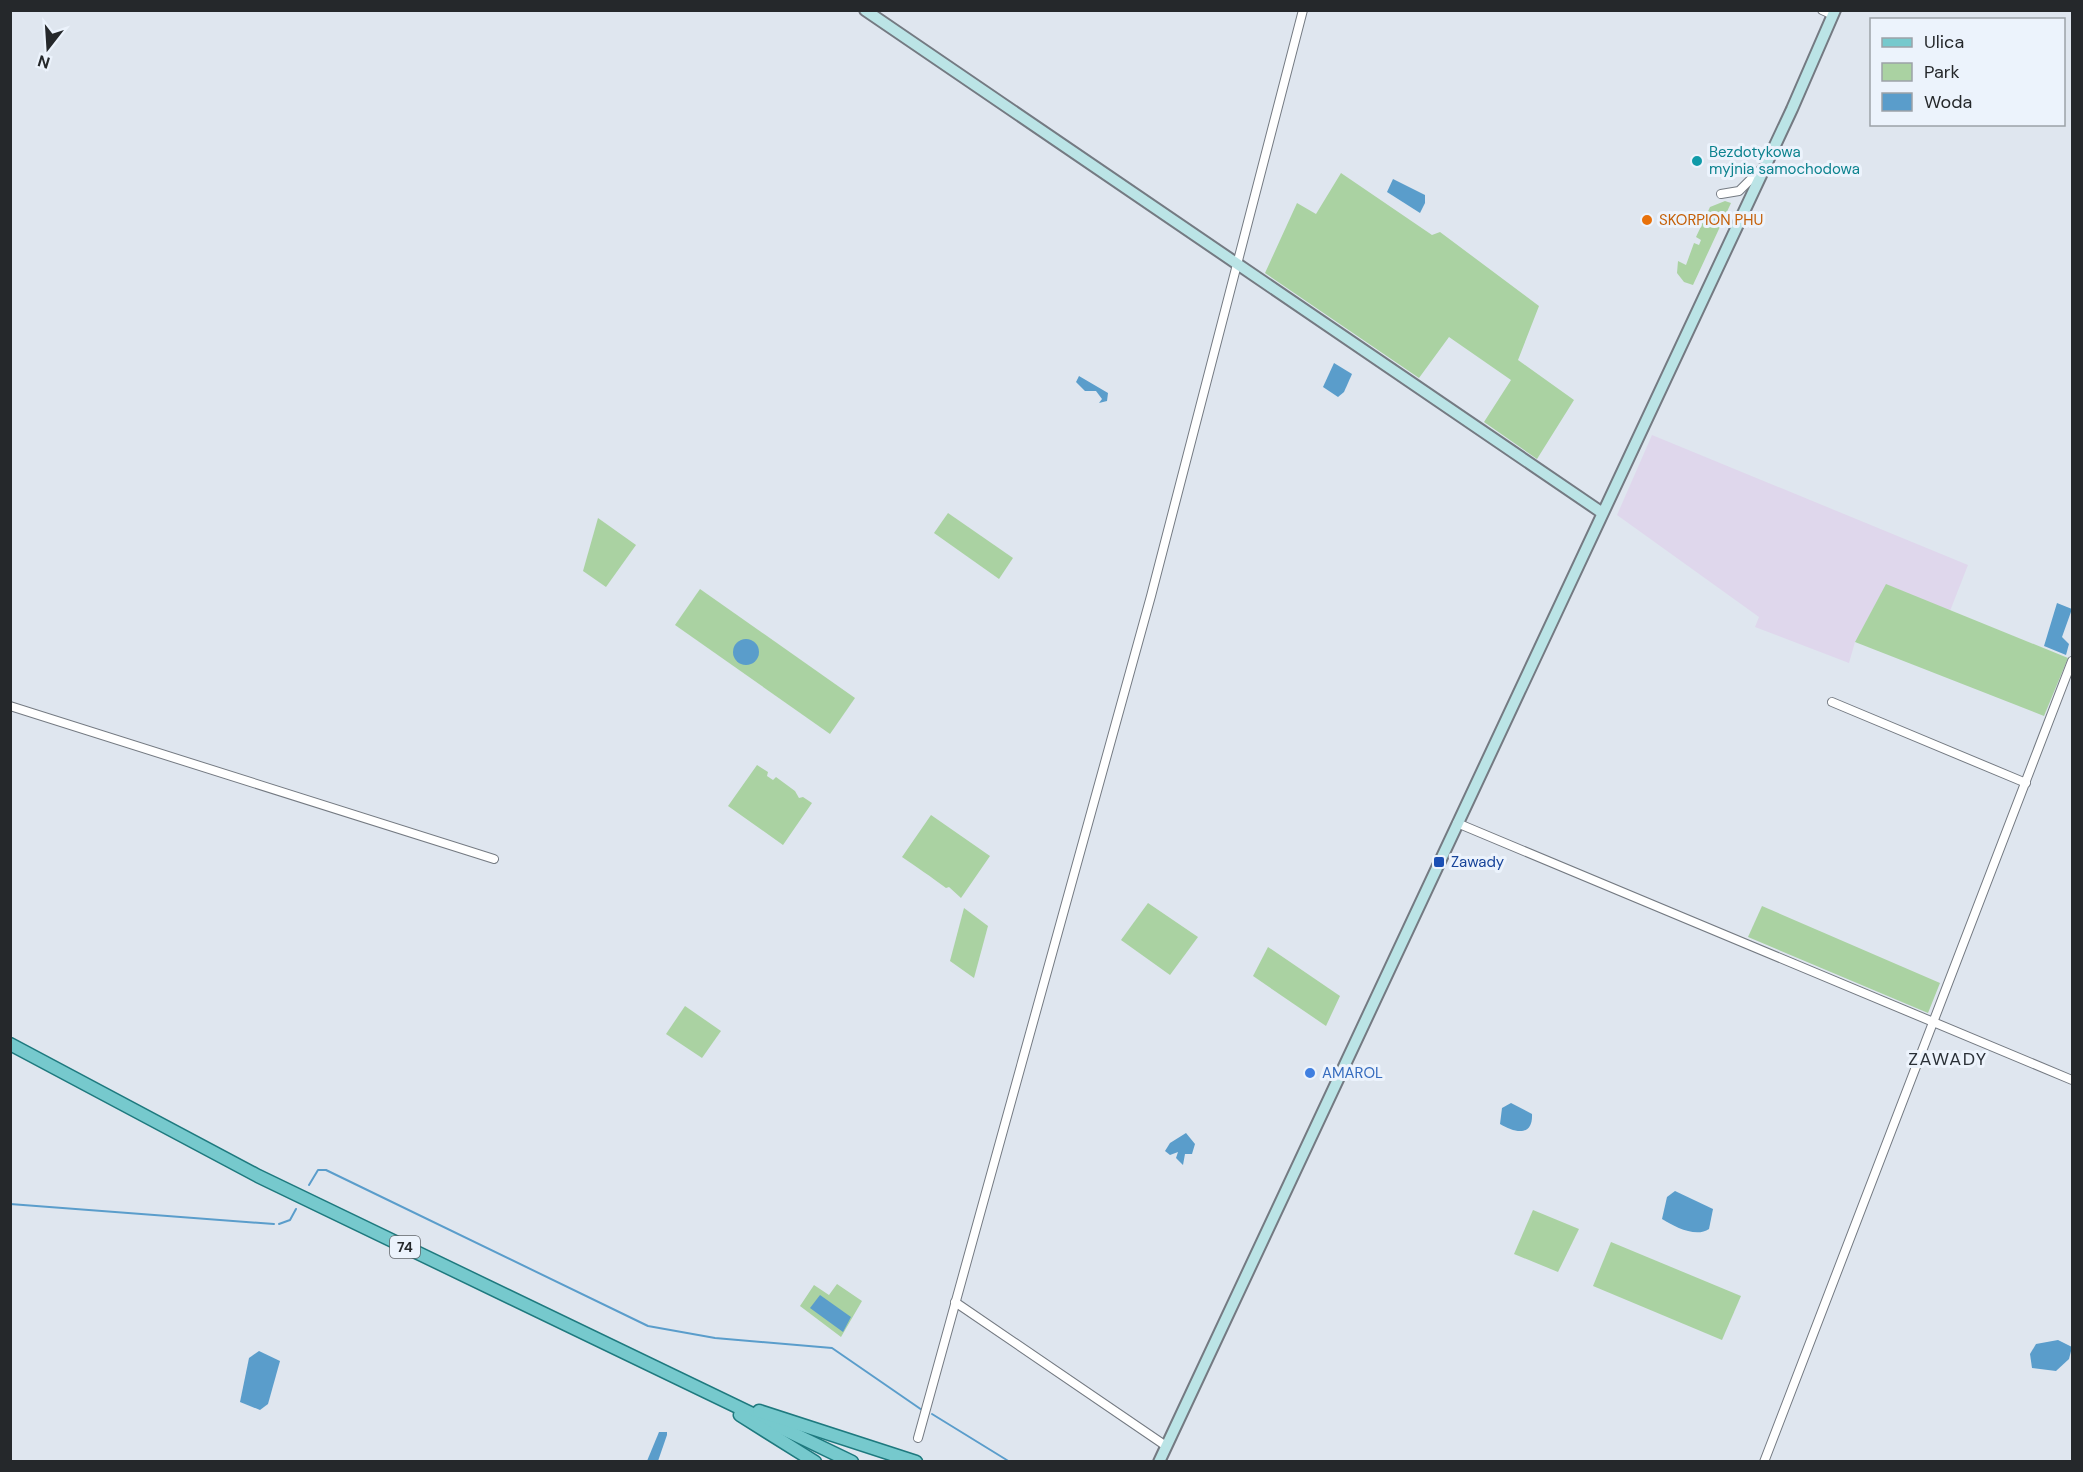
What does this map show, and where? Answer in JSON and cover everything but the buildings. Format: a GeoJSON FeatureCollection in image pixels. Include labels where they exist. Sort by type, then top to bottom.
{"type":"FeatureCollection","features":[{"type":"Feature","properties":{"kind":"main road"},"geometry":{"type":"LineString","coordinates":[[865,10],[1238,262],[1601,512]]}},
{"type":"Feature","properties":{"kind":"main road"},"geometry":{"type":"LineString","coordinates":[[1159,1461],[1764,166],[1831,13]]}},
{"type":"Feature","properties":{"kind":"main road","name":"74"},"geometry":{"type":"LineString","coordinates":[[10,1044],[258,1176],[852,1461]]}},
{"type":"Feature","properties":{"kind":"main road"},"geometry":{"type":"LineString","coordinates":[[713,1395],[746,1420],[815,1461]]}},
{"type":"Feature","properties":{"kind":"main road"},"geometry":{"type":"LineString","coordinates":[[713,1395],[916,1461]]}},
{"type":"Feature","properties":{"kind":"street"},"geometry":{"type":"LineString","coordinates":[[918,1438],[1076,872],[1303,10]]}},
{"type":"Feature","properties":{"kind":"street"},"geometry":{"type":"LineString","coordinates":[[1721,194],[1739,191],[1764,166]]}},
{"type":"Feature","properties":{"kind":"street"},"geometry":{"type":"LineString","coordinates":[[1764,1461],[2073,661]]}},
{"type":"Feature","properties":{"kind":"street"},"geometry":{"type":"LineString","coordinates":[[1832,702],[2026,783]]}},
{"type":"Feature","properties":{"kind":"street"},"geometry":{"type":"LineString","coordinates":[[10,706],[494,859]]}},
{"type":"Feature","properties":{"kind":"street"},"geometry":{"type":"LineString","coordinates":[[1457,823],[2073,1080]]}},
{"type":"Feature","properties":{"kind":"street"},"geometry":{"type":"LineString","coordinates":[[955,1302],[1166,1446]]}},
{"type":"Feature","properties":{"kind":"shaded area"},"geometry":{"type":"Polygon","coordinates":[[[1652,435],[1968,565],[1950,611],[1886,585],[1855,642],[1849,663],[1755,627],[1759,617],[1617,515],[1652,435]]]}},
{"type":"Feature","properties":{"kind":"green space"},"geometry":{"type":"Polygon","coordinates":[[[1341,173],[1432,235],[1440,232],[1539,306],[1518,360],[1574,400],[1537,459],[1484,422],[1511,380],[1449,337],[1419,378],[1265,273],[1297,203],[1316,214],[1341,173]]]}},
{"type":"Feature","properties":{"kind":"green space"},"geometry":{"type":"Polygon","coordinates":[[[1725,201],[1731,203],[1693,285],[1684,282],[1677,273],[1678,261],[1686,265],[1694,243],[1699,245],[1701,240],[1696,237],[1710,207],[1725,201]]]}},
{"type":"Feature","properties":{"kind":"green space"},"geometry":{"type":"Polygon","coordinates":[[[948,513],[1013,558],[999,579],[934,533],[948,513]]]}},
{"type":"Feature","properties":{"kind":"green space"},"geometry":{"type":"Polygon","coordinates":[[[598,518],[636,545],[606,587],[583,571],[598,518]]]}},
{"type":"Feature","properties":{"kind":"green space"},"geometry":{"type":"Polygon","coordinates":[[[1886,584],[2068,658],[2044,716],[1855,642],[1886,584]]]}},
{"type":"Feature","properties":{"kind":"green space"},"geometry":{"type":"Polygon","coordinates":[[[700,589],[855,698],[830,734],[675,625],[700,589]]]}},
{"type":"Feature","properties":{"kind":"green space"},"geometry":{"type":"Polygon","coordinates":[[[757,765],[768,772],[767,776],[773,780],[776,777],[795,791],[799,798],[803,797],[812,803],[783,845],[728,806],[757,765]]]}},
{"type":"Feature","properties":{"kind":"green space"},"geometry":{"type":"Polygon","coordinates":[[[931,815],[990,856],[961,898],[949,887],[946,888],[902,857],[931,815]]]}},
{"type":"Feature","properties":{"kind":"green space"},"geometry":{"type":"Polygon","coordinates":[[[1148,903],[1198,937],[1170,975],[1121,940],[1148,903]]]}},
{"type":"Feature","properties":{"kind":"green space"},"geometry":{"type":"Polygon","coordinates":[[[1762,906],[1940,983],[1928,1013],[1748,937],[1762,906]]]}},
{"type":"Feature","properties":{"kind":"green space"},"geometry":{"type":"Polygon","coordinates":[[[964,908],[988,926],[974,978],[950,961],[964,908]]]}},
{"type":"Feature","properties":{"kind":"green space"},"geometry":{"type":"Polygon","coordinates":[[[1268,947],[1340,996],[1326,1026],[1253,976],[1268,947]]]}},
{"type":"Feature","properties":{"kind":"green space"},"geometry":{"type":"Polygon","coordinates":[[[685,1006],[721,1031],[702,1058],[666,1034],[685,1006]]]}},
{"type":"Feature","properties":{"kind":"green space"},"geometry":{"type":"Polygon","coordinates":[[[1533,1210],[1579,1229],[1558,1272],[1514,1254],[1533,1210]]]}},
{"type":"Feature","properties":{"kind":"green space"},"geometry":{"type":"Polygon","coordinates":[[[1611,1242],[1741,1296],[1722,1340],[1593,1286],[1611,1242]]]}},
{"type":"Feature","properties":{"kind":"green space"},"geometry":{"type":"Polygon","coordinates":[[[837,1284],[862,1301],[841,1337],[800,1306],[814,1285],[829,1295],[837,1284]]]}},
{"type":"Feature","properties":{"kind":"water"},"geometry":{"type":"Polygon","coordinates":[[[1393,179],[1425,195],[1425,203],[1420,213],[1387,192],[1393,179]]]}},
{"type":"Feature","properties":{"kind":"water"},"geometry":{"type":"Polygon","coordinates":[[[1334,363],[1352,374],[1344,392],[1338,397],[1323,387],[1334,363]]]}},
{"type":"Feature","properties":{"kind":"water"},"geometry":{"type":"Polygon","coordinates":[[[1079,376],[1108,393],[1107,401],[1099,403],[1102,399],[1096,391],[1085,391],[1076,382],[1079,376]]]}},
{"type":"Feature","properties":{"kind":"water"},"geometry":{"type":"Polygon","coordinates":[[[2057,603],[2072,609],[2062,637],[2069,644],[2066,655],[2044,646],[2057,603]]]}},
{"type":"Feature","properties":{"kind":"water"},"geometry":{"type":"Polygon","coordinates":[[[746,639],[755,643],[759,652],[755,661],[746,665],[737,661],[733,652],[737,643],[746,639]]]}},
{"type":"Feature","properties":{"kind":"water"},"geometry":{"type":"Polygon","coordinates":[[[1511,1103],[1532,1114],[1530,1127],[1526,1130],[1517,1131],[1500,1124],[1502,1108],[1511,1103]]]}},
{"type":"Feature","properties":{"kind":"water"},"geometry":{"type":"Polygon","coordinates":[[[1186,1133],[1195,1144],[1192,1154],[1185,1154],[1183,1165],[1176,1158],[1178,1152],[1170,1155],[1165,1151],[1170,1143],[1186,1133]]]}},
{"type":"Feature","properties":{"kind":"water"},"geometry":{"type":"Polygon","coordinates":[[[1675,1191],[1713,1209],[1709,1229],[1692,1232],[1662,1219],[1667,1197],[1675,1191]]]}},
{"type":"Feature","properties":{"kind":"water"},"geometry":{"type":"Polygon","coordinates":[[[820,1295],[851,1317],[843,1332],[810,1308],[820,1295]]]}},
{"type":"Feature","properties":{"kind":"water"},"geometry":{"type":"Polygon","coordinates":[[[2058,1340],[2072,1347],[2069,1359],[2056,1371],[2032,1368],[2030,1354],[2036,1344],[2058,1340]]]}},
{"type":"Feature","properties":{"kind":"water"},"geometry":{"type":"Polygon","coordinates":[[[259,1351],[280,1361],[268,1404],[260,1410],[240,1402],[249,1358],[259,1351]]]}},
{"type":"Feature","properties":{"kind":"water"},"geometry":{"type":"Polygon","coordinates":[[[659,1432],[667,1432],[667,1435],[658,1461],[647,1461],[659,1432]]]}},
{"type":"Feature","properties":{"kind":"waterway"},"geometry":{"type":"LineString","coordinates":[[309,1185],[318,1170],[326,1170],[648,1326],[715,1338],[832,1348],[922,1410]]}},
{"type":"Feature","properties":{"kind":"waterway"},"geometry":{"type":"LineString","coordinates":[[10,1204],[274,1224]]}},
{"type":"Feature","properties":{"kind":"waterway"},"geometry":{"type":"LineString","coordinates":[[279,1224],[290,1220],[296,1209]]}},
{"type":"Feature","properties":{"kind":"waterway"},"geometry":{"type":"LineString","coordinates":[[932,1414],[1010,1462]]}},
{"type":"Feature","properties":{"kind":"place","name":"Bezdotykowa myjnia samochodowa"},"geometry":{"type":"Point","coordinates":[1697,161]}},
{"type":"Feature","properties":{"kind":"place","name":"SKORPION PHU"},"geometry":{"type":"Point","coordinates":[1647,220]}},
{"type":"Feature","properties":{"kind":"place","name":"Zawady"},"geometry":{"type":"Point","coordinates":[1439,862]}},
{"type":"Feature","properties":{"kind":"place","name":"AMAROL"},"geometry":{"type":"Point","coordinates":[1310,1073]}},
{"type":"Feature","properties":{"kind":"district","name":"ZAWADY"},"geometry":{"type":"Point","coordinates":[1948,1059]}}]}
